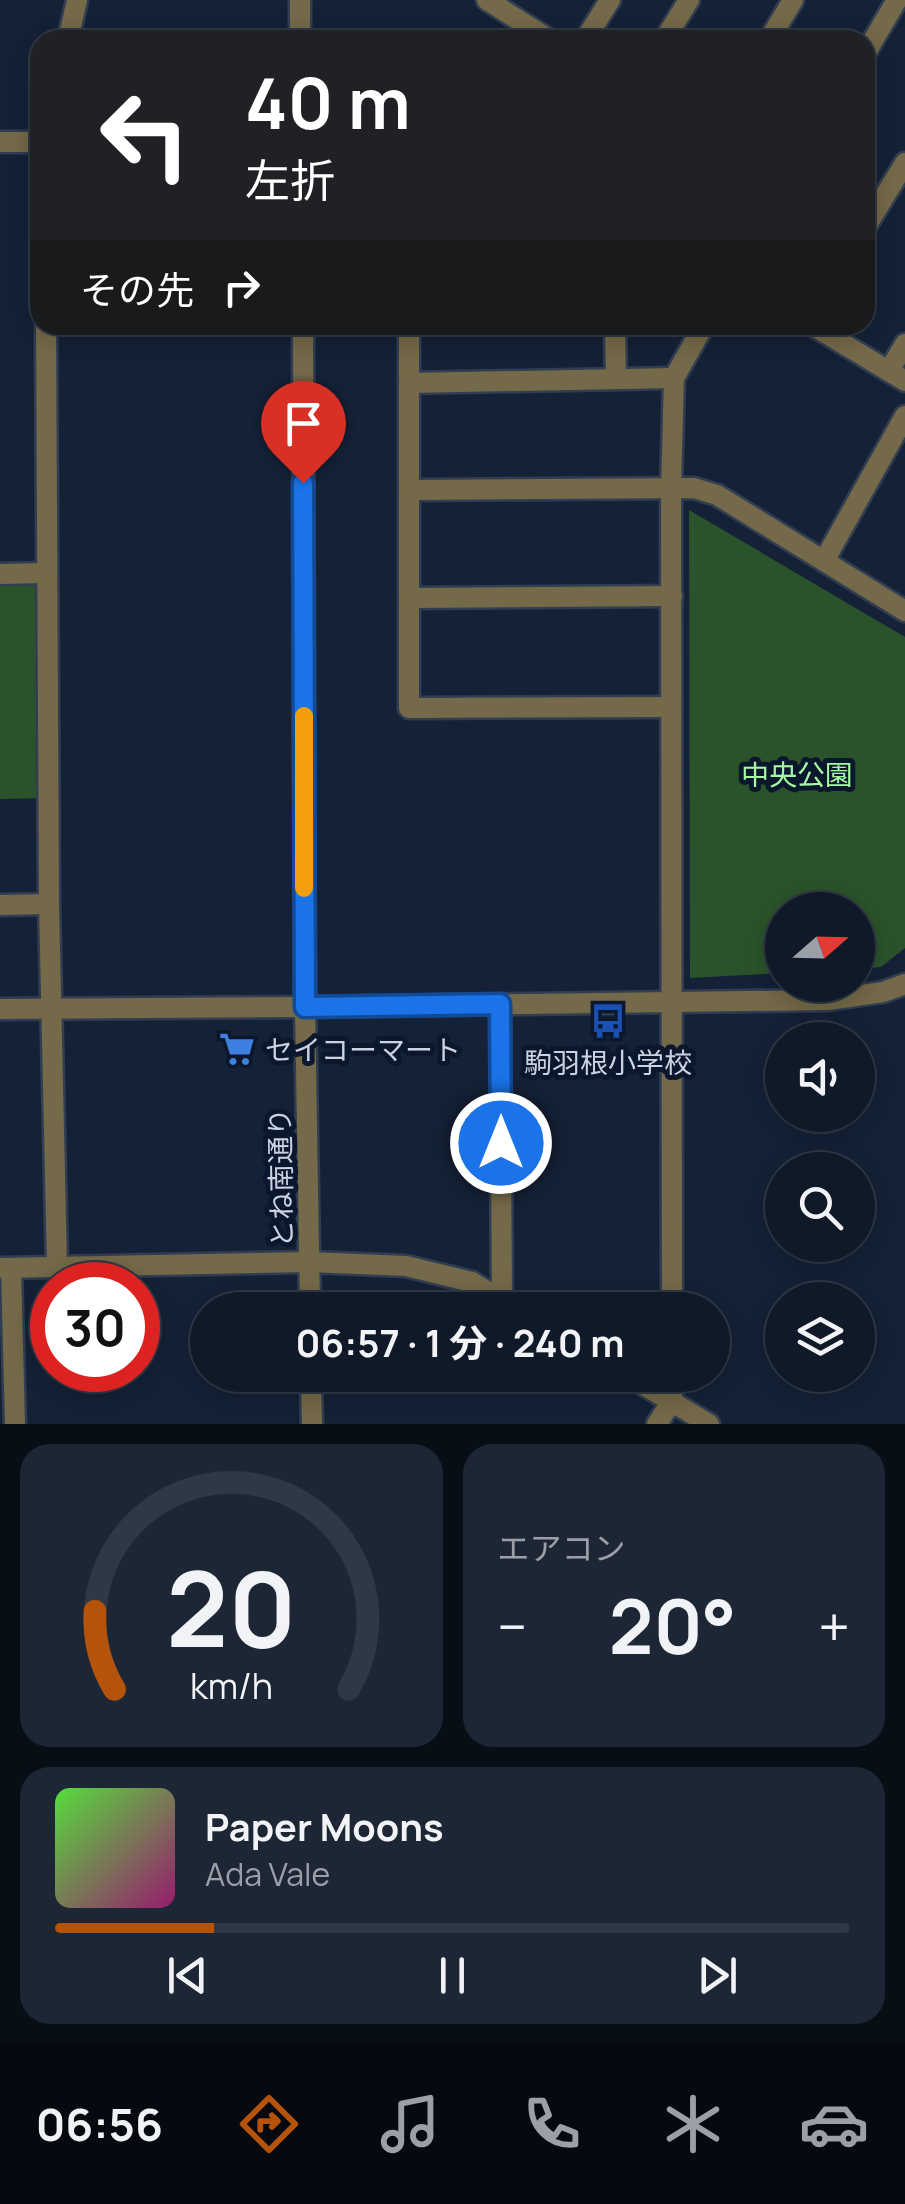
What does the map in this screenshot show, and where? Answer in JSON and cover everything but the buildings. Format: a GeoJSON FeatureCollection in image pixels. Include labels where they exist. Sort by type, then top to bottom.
{"type":"FeatureCollection","features":[{"type":"Feature","properties":{"kind":"street"},"geometry":{"type":"LineString","coordinates":[[70,30],[77,0]]}},
{"type":"Feature","properties":{"kind":"street"},"geometry":{"type":"LineString","coordinates":[[300,0],[300,30]]}},
{"type":"Feature","properties":{"kind":"street"},"geometry":{"type":"LineString","coordinates":[[486,0],[534,30]]}},
{"type":"Feature","properties":{"kind":"street"},"geometry":{"type":"LineString","coordinates":[[591,30],[610,0]]}},
{"type":"Feature","properties":{"kind":"street"},"geometry":{"type":"LineString","coordinates":[[670,30],[688,0]]}},
{"type":"Feature","properties":{"kind":"street"},"geometry":{"type":"LineString","coordinates":[[775,30],[793,0]]}},
{"type":"Feature","properties":{"kind":"street"},"geometry":{"type":"LineString","coordinates":[[875,37],[897,0]]}},
{"type":"Feature","properties":{"kind":"street"},"geometry":{"type":"LineString","coordinates":[[0,142],[30,142]]}},
{"type":"Feature","properties":{"kind":"street"},"geometry":{"type":"LineString","coordinates":[[875,212],[905,163]]}},
{"type":"Feature","properties":{"kind":"street"},"geometry":{"type":"LineString","coordinates":[[46,335],[49,904],[57,1262]]}},
{"type":"Feature","properties":{"kind":"street","name":"とね南通り"},"geometry":{"type":"LineString","coordinates":[[303,335],[310,1292]]}},
{"type":"Feature","properties":{"kind":"street"},"geometry":{"type":"LineString","coordinates":[[409,335],[409,708],[671,707]]}},
{"type":"Feature","properties":{"kind":"street"},"geometry":{"type":"LineString","coordinates":[[615,335],[616,378]]}},
{"type":"Feature","properties":{"kind":"street"},"geometry":{"type":"LineString","coordinates":[[672,1292],[674,378],[698,335]]}},
{"type":"Feature","properties":{"kind":"street"},"geometry":{"type":"LineString","coordinates":[[829,335],[897,376],[905,344]]}},
{"type":"Feature","properties":{"kind":"street"},"geometry":{"type":"LineString","coordinates":[[409,383],[674,378]]}},
{"type":"Feature","properties":{"kind":"street"},"geometry":{"type":"LineString","coordinates":[[824,562],[905,416]]}},
{"type":"Feature","properties":{"kind":"street"},"geometry":{"type":"LineString","coordinates":[[411,490],[694,488],[716,495],[905,611]]}},
{"type":"Feature","properties":{"kind":"street"},"geometry":{"type":"LineString","coordinates":[[0,574],[46,573]]}},
{"type":"Feature","properties":{"kind":"street"},"geometry":{"type":"LineString","coordinates":[[410,598],[672,596]]}},
{"type":"Feature","properties":{"kind":"street"},"geometry":{"type":"LineString","coordinates":[[0,905],[49,904]]}},
{"type":"Feature","properties":{"kind":"street"},"geometry":{"type":"LineString","coordinates":[[0,1009],[828,1000],[883,992],[905,984]]}},
{"type":"Feature","properties":{"kind":"street"},"geometry":{"type":"LineString","coordinates":[[500,1004],[509,1292]]}},
{"type":"Feature","properties":{"kind":"street"},"geometry":{"type":"LineString","coordinates":[[160,1264],[309,1262],[406,1266],[472,1282],[487,1292]]}},
{"type":"Feature","properties":{"kind":"street"},"geometry":{"type":"LineString","coordinates":[[6,1268],[15,1424]]}},
{"type":"Feature","properties":{"kind":"street"},"geometry":{"type":"LineString","coordinates":[[311,1392],[312,1424]]}},
{"type":"Feature","properties":{"kind":"street"},"geometry":{"type":"LineString","coordinates":[[657,1392],[709,1424]]}},
{"type":"Feature","properties":{"kind":"street"},"geometry":{"type":"LineString","coordinates":[[657,1424],[672,1401],[672,1392]]}},
{"type":"Feature","properties":{"kind":"green space","name":"中央公園"},"geometry":{"type":"Polygon","coordinates":[[[689,510],[905,637],[905,948],[875,968],[875,892],[765,892],[765,974],[690,978],[689,510]]]}},
{"type":"Feature","properties":{"kind":"green space"},"geometry":{"type":"Polygon","coordinates":[[[46,573],[48,798],[0,799],[0,574],[46,573]]]}},
{"type":"Feature","properties":{"kind":"slow traffic"},"geometry":{"type":"LineString","coordinates":[[304,716],[304,888]]}},
{"type":"Feature","properties":{"kind":"place","name":"駒羽根小学校"},"geometry":{"type":"Point","coordinates":[608,1021]}},
{"type":"Feature","properties":{"kind":"place","name":"セイコーマート"},"geometry":{"type":"Point","coordinates":[237,1049]}},
{"type":"Feature","properties":{"kind":"route"},"geometry":{"type":"LineString","coordinates":[[303,483],[305,1007],[500,1004],[501,1143]]}}]}
